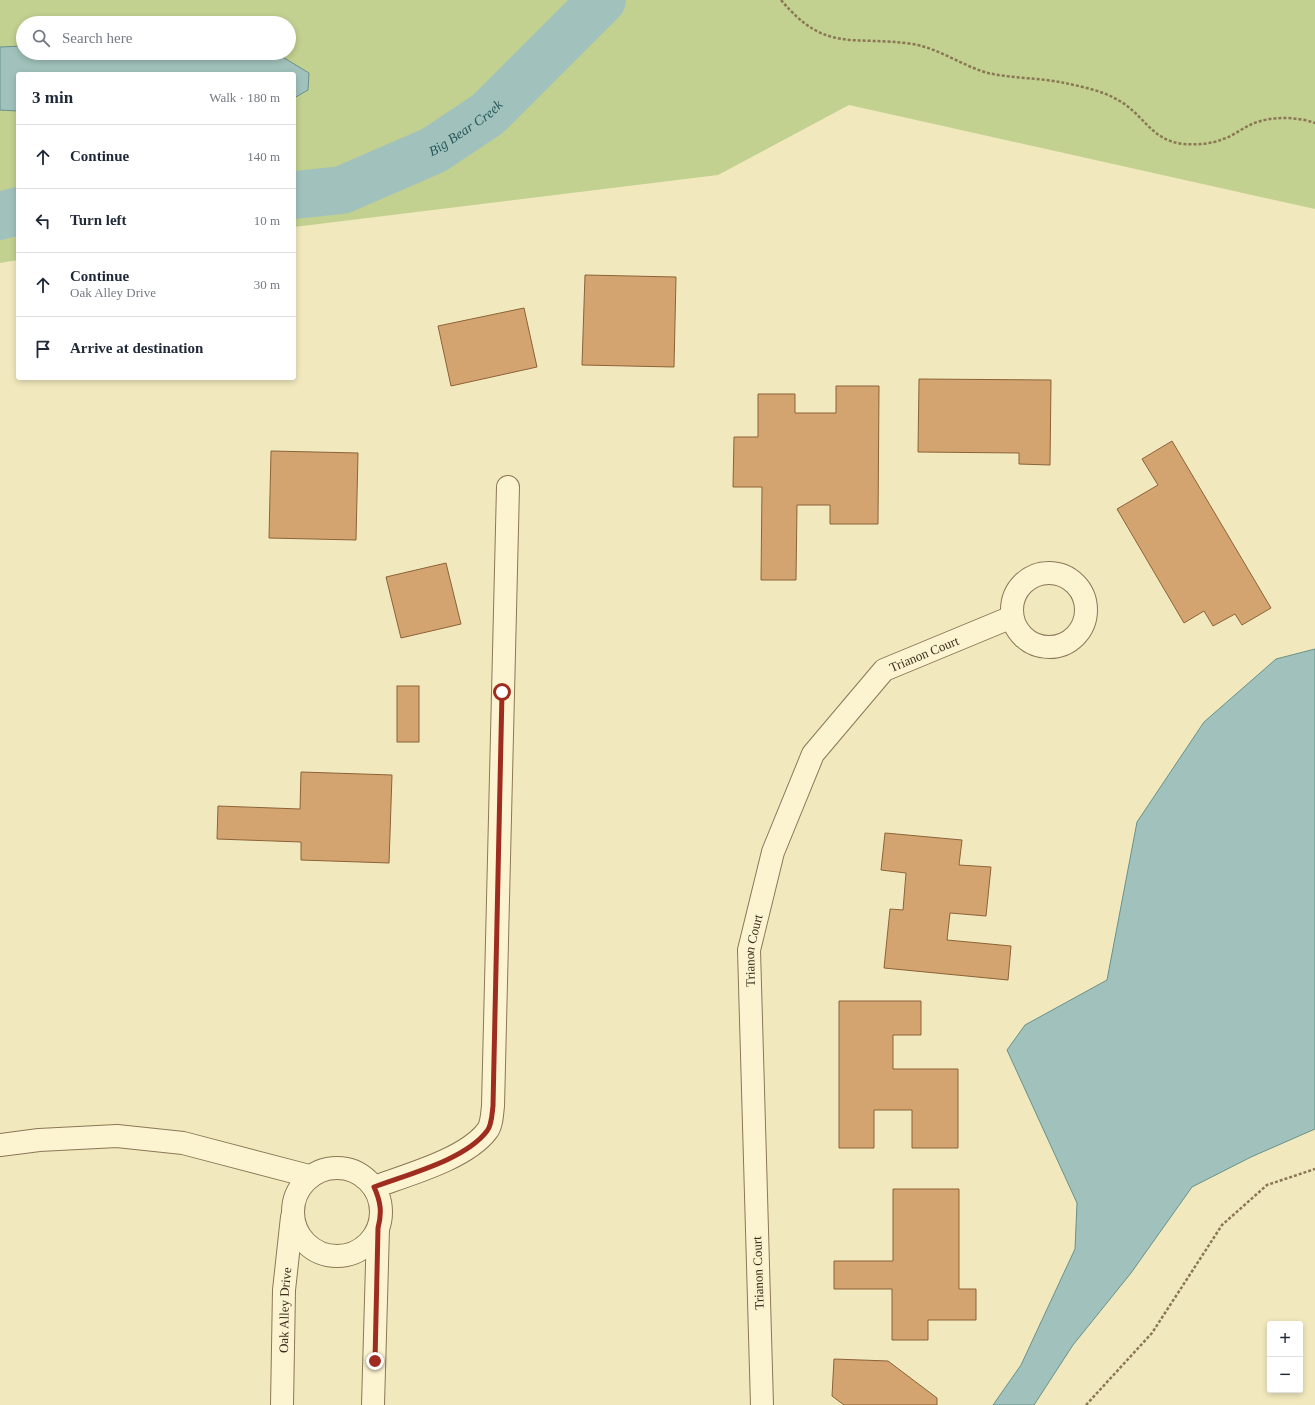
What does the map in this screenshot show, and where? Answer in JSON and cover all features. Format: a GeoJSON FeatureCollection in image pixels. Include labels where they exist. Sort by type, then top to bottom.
{"type":"FeatureCollection","features":[{"type":"Feature","properties":{"kind":"street"},"geometry":{"type":"LineString","coordinates":[[374,1187],[450,1158],[473,1144],[488,1130],[493,1106],[508,488]]}},
{"type":"Feature","properties":{"kind":"street","name":"Trianon Court"},"geometry":{"type":"LineString","coordinates":[[762,1405],[749,950],[773,852],[813,754],[884,670],[1012,617]]}},
{"type":"Feature","properties":{"kind":"street"},"geometry":{"type":"LineString","coordinates":[[0,1145],[39,1140],[117,1136],[183,1143],[309,1176]]}},
{"type":"Feature","properties":{"kind":"street"},"geometry":{"type":"LineString","coordinates":[[337,1167],[352,1169],[364,1176],[374,1187],[380,1200],[382,1215],[378,1228],[370,1241],[360,1250],[346,1255],[331,1256],[317,1252],[305,1243],[296,1230],[292,1216],[294,1201],[299,1188],[309,1176],[323,1169],[337,1167]]}},
{"type":"Feature","properties":{"kind":"street","name":"Oak Alley Drive"},"geometry":{"type":"LineString","coordinates":[[282,1405],[284,1290],[292,1216]]}},
{"type":"Feature","properties":{"kind":"street"},"geometry":{"type":"LineString","coordinates":[[373,1405],[378,1228]]}},
{"type":"Feature","properties":{"kind":"path"},"geometry":{"type":"LineString","coordinates":[[781,0],[796,17],[817,32],[833,39],[913,44],[936,51],[963,65],[990,73],[1059,82],[1097,91],[1118,100],[1139,116],[1152,131],[1166,140],[1184,144],[1223,140],[1251,124],[1275,118],[1315,123]]}},
{"type":"Feature","properties":{"kind":"path"},"geometry":{"type":"LineString","coordinates":[[1086,1405],[1152,1333],[1222,1225],[1267,1185],[1315,1169]]}},
{"type":"Feature","properties":{"kind":"green space"},"geometry":{"type":"Polygon","coordinates":[[[0,0],[1315,0],[1315,209],[849,105],[718,175],[296,227],[296,72],[16,72],[16,260],[0,263],[0,0]]]}},
{"type":"Feature","properties":{"kind":"water"},"geometry":{"type":"Polygon","coordinates":[[[16,46],[16,60],[288,60],[309,73],[308,90],[296,97],[296,72],[16,72],[16,111],[0,110],[0,47],[16,46]]]}},
{"type":"Feature","properties":{"kind":"water"},"geometry":{"type":"Polygon","coordinates":[[[1315,649],[1315,1129],[1251,1157],[1192,1187],[1131,1273],[1073,1345],[1034,1405],[993,1405],[1021,1365],[1075,1249],[1077,1203],[1007,1050],[1025,1025],[1107,980],[1137,822],[1204,722],[1276,659],[1315,649]]]}},
{"type":"Feature","properties":{"kind":"building"},"geometry":{"type":"Polygon","coordinates":[[[585,275],[676,277],[674,367],[582,365],[585,275]]]}},
{"type":"Feature","properties":{"kind":"building"},"geometry":{"type":"Polygon","coordinates":[[[524,308],[537,367],[451,386],[438,326],[524,308]]]}},
{"type":"Feature","properties":{"kind":"building"},"geometry":{"type":"Polygon","coordinates":[[[919,379],[1051,380],[1050,465],[1019,464],[1019,453],[918,452],[919,379]]]}},
{"type":"Feature","properties":{"kind":"building"},"geometry":{"type":"Polygon","coordinates":[[[836,386],[879,386],[878,524],[830,524],[830,505],[797,505],[796,580],[761,580],[762,487],[733,487],[734,437],[758,437],[758,394],[795,394],[795,413],[836,413],[836,386]]]}},
{"type":"Feature","properties":{"kind":"building"},"geometry":{"type":"Polygon","coordinates":[[[1172,441],[1271,608],[1242,625],[1235,614],[1213,626],[1204,611],[1184,623],[1117,509],[1158,485],[1142,459],[1172,441]]]}},
{"type":"Feature","properties":{"kind":"building"},"geometry":{"type":"Polygon","coordinates":[[[271,451],[358,453],[356,540],[269,538],[271,451]]]}},
{"type":"Feature","properties":{"kind":"building"},"geometry":{"type":"Polygon","coordinates":[[[446,563],[461,624],[401,638],[386,577],[446,563]]]}},
{"type":"Feature","properties":{"kind":"building"},"geometry":{"type":"Polygon","coordinates":[[[397,686],[419,686],[419,742],[397,742],[397,686]]]}},
{"type":"Feature","properties":{"kind":"building"},"geometry":{"type":"Polygon","coordinates":[[[301,772],[392,775],[389,863],[301,860],[301,842],[217,839],[218,806],[300,809],[301,772]]]}},
{"type":"Feature","properties":{"kind":"building"},"geometry":{"type":"Polygon","coordinates":[[[885,833],[962,840],[959,865],[991,867],[986,916],[950,913],[947,940],[1011,946],[1008,980],[884,968],[890,909],[903,910],[906,873],[881,870],[885,833]]]}},
{"type":"Feature","properties":{"kind":"building"},"geometry":{"type":"Polygon","coordinates":[[[839,1001],[921,1001],[921,1035],[893,1035],[893,1069],[958,1069],[958,1148],[912,1148],[912,1110],[874,1110],[874,1148],[839,1148],[839,1001]]]}},
{"type":"Feature","properties":{"kind":"building"},"geometry":{"type":"Polygon","coordinates":[[[893,1189],[959,1189],[959,1289],[976,1289],[976,1320],[928,1320],[928,1340],[892,1340],[892,1289],[834,1289],[834,1261],[893,1261],[893,1189]]]}},
{"type":"Feature","properties":{"kind":"building"},"geometry":{"type":"Polygon","coordinates":[[[834,1359],[888,1361],[937,1398],[937,1405],[844,1405],[832,1396],[834,1359]]]}},
{"type":"Feature","properties":{"kind":"waterway","name":"Big Bear Creek"},"geometry":{"type":"LineString","coordinates":[[296,195],[342,190],[434,150],[488,114],[602,0]]}},
{"type":"Feature","properties":{"kind":"waterway","name":"Big Bear Creek"},"geometry":{"type":"LineString","coordinates":[[0,216],[16,212]]}},
{"type":"Feature","properties":{"kind":"route"},"geometry":{"type":"LineString","coordinates":[[375,1361],[378,1228],[382,1215],[380,1200],[374,1187],[450,1158],[473,1144],[488,1130],[493,1106],[502,692]]}}]}
